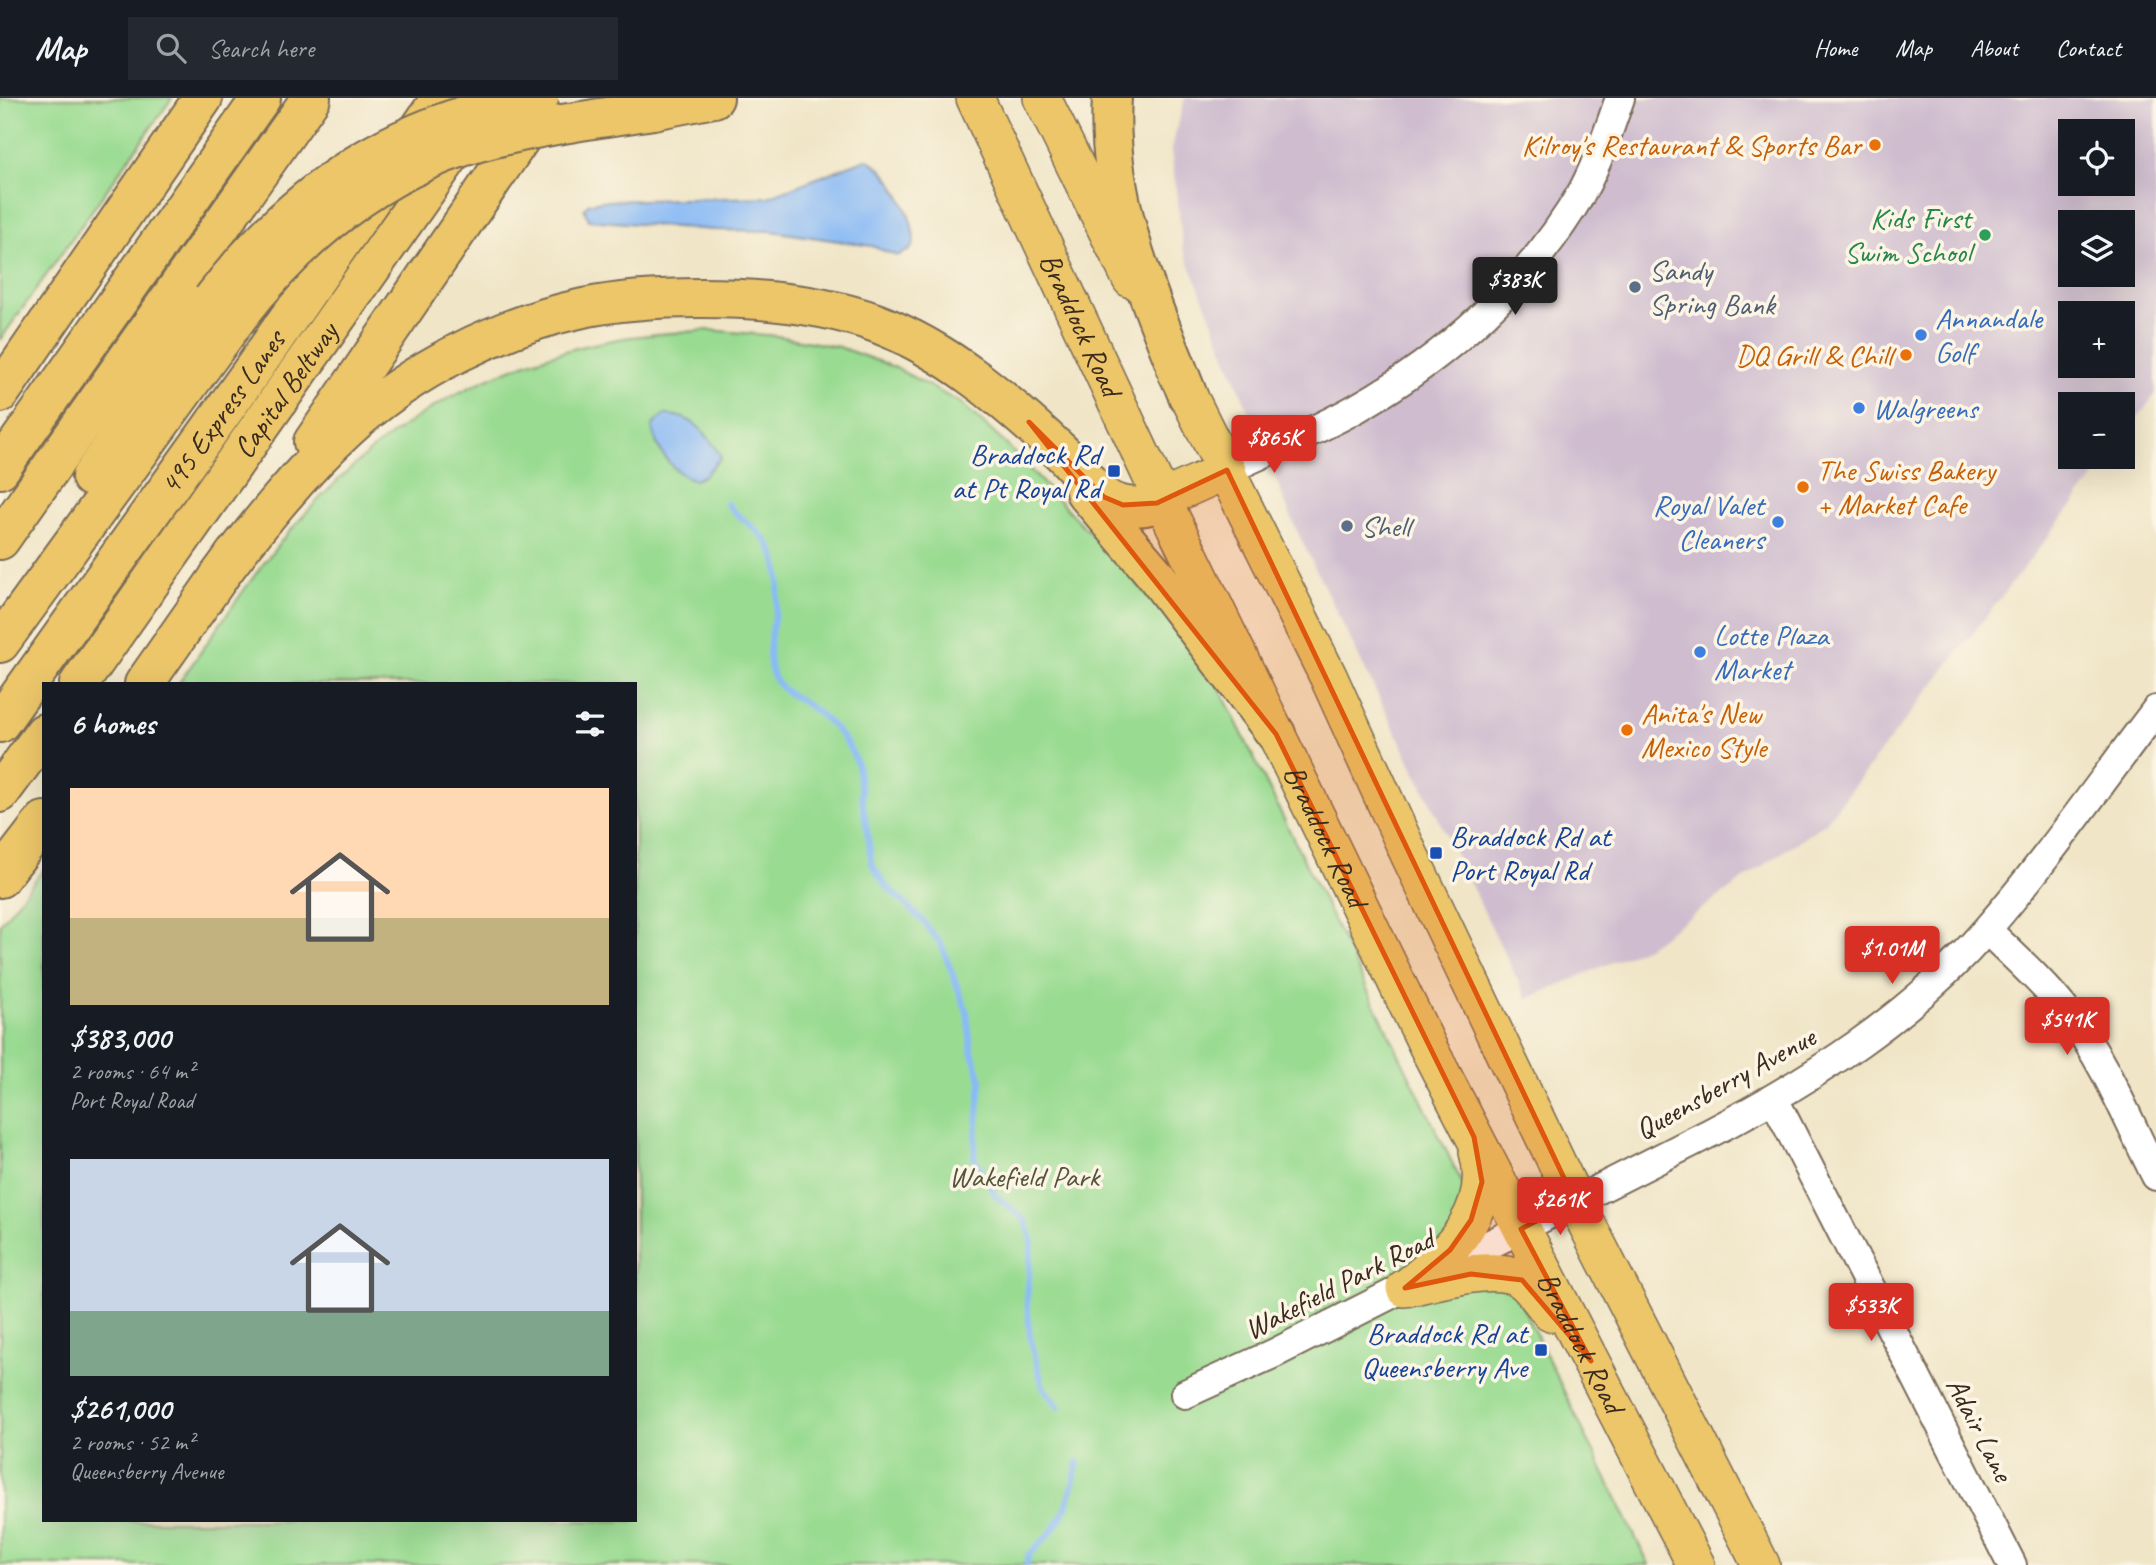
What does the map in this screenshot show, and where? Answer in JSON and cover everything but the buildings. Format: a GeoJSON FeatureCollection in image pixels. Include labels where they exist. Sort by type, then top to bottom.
{"type":"FeatureCollection","features":[{"type":"Feature","properties":{"kind":"highway"},"geometry":{"type":"LineString","coordinates":[[0,393],[202,98]]}},
{"type":"Feature","properties":{"kind":"highway"},"geometry":{"type":"LineString","coordinates":[[0,469],[261,98]]}},
{"type":"Feature","properties":{"kind":"highway"},"geometry":{"type":"LineString","coordinates":[[0,540],[311,98]]}},
{"type":"Feature","properties":{"kind":"highway","name":"495 Express Lanes"},"geometry":{"type":"LineString","coordinates":[[0,723],[231,401],[441,98]]}},
{"type":"Feature","properties":{"kind":"highway","name":"Capital Beltway"},"geometry":{"type":"LineString","coordinates":[[80,682],[491,98]]}},
{"type":"Feature","properties":{"kind":"highway"},"geometry":{"type":"LineString","coordinates":[[0,643],[225,309],[274,226],[366,158],[413,134],[468,113],[538,98]]}},
{"type":"Feature","properties":{"kind":"highway"},"geometry":{"type":"LineString","coordinates":[[145,682],[549,98]]}},
{"type":"Feature","properties":{"kind":"highway"},"geometry":{"type":"LineString","coordinates":[[0,604],[225,309],[336,215],[382,184],[425,162],[477,142],[713,98]]}},
{"type":"Feature","properties":{"kind":"highway"},"geometry":{"type":"LineString","coordinates":[[1112,98],[1110,125],[1114,177],[1127,230],[1188,396]]}},
{"type":"Feature","properties":{"kind":"highway"},"geometry":{"type":"LineString","coordinates":[[219,576],[299,477],[349,427],[401,387],[462,351],[522,326],[583,308],[650,299],[729,298],[801,305],[874,323],[934,349],[990,388],[1029,422],[1104,497],[1123,505],[1141,506],[1162,499]]}},
{"type":"Feature","properties":{"kind":"highway"},"geometry":{"type":"LineString","coordinates":[[1029,422],[1154,573],[1276,734]]}},
{"type":"Feature","properties":{"kind":"highway"},"geometry":{"type":"LineString","coordinates":[[0,793],[42,736]]}},
{"type":"Feature","properties":{"kind":"highway"},"geometry":{"type":"LineString","coordinates":[[0,878],[42,824]]}},
{"type":"Feature","properties":{"kind":"main road","name":"Braddock Road"},"geometry":{"type":"LineString","coordinates":[[975,98],[1162,499],[1474,1137],[1696,1565]]}},
{"type":"Feature","properties":{"kind":"main road","name":"Braddock Road"},"geometry":{"type":"LineString","coordinates":[[1042,98],[1328,676],[1410,856],[1575,1201],[1761,1565]]}},
{"type":"Feature","properties":{"kind":"main road"},"geometry":{"type":"LineString","coordinates":[[1162,499],[1227,470]]}},
{"type":"Feature","properties":{"kind":"main road"},"geometry":{"type":"LineString","coordinates":[[1405,1288],[1443,1258],[1471,1220],[1482,1182],[1474,1137]]}},
{"type":"Feature","properties":{"kind":"main road"},"geometry":{"type":"LineString","coordinates":[[1405,1288],[1471,1274],[1506,1274],[1522,1280],[1591,1361]]}},
{"type":"Feature","properties":{"kind":"street"},"geometry":{"type":"LineString","coordinates":[[1227,470],[1367,401],[1446,347],[1486,312],[1522,273],[1582,191],[1604,145],[1620,98]]}},
{"type":"Feature","properties":{"kind":"street","name":"Queensberry Avenue"},"geometry":{"type":"LineString","coordinates":[[1521,1229],[1774,1099],[1834,1061],[1891,1019],[1987,930],[2156,710]]}},
{"type":"Feature","properties":{"kind":"street"},"geometry":{"type":"LineString","coordinates":[[1987,930],[2045,987],[2070,1016],[2094,1055],[2156,1176]]}},
{"type":"Feature","properties":{"kind":"street","name":"Adair Lane"},"geometry":{"type":"LineString","coordinates":[[1774,1099],[2012,1565]]}},
{"type":"Feature","properties":{"kind":"street","name":"Wakefield Park Road"},"geometry":{"type":"LineString","coordinates":[[1185,1394],[1225,1378],[1521,1229]]}},
{"type":"Feature","properties":{"kind":"highlighted area"},"geometry":{"type":"Polygon","coordinates":[[[1029,422],[1104,497],[1123,505],[1157,503],[1227,470],[1575,1201],[1521,1229],[1591,1361],[1522,1280],[1471,1274],[1405,1288],[1450,1250],[1471,1220],[1482,1182],[1474,1137],[1276,734],[1029,422]]]}},
{"type":"Feature","properties":{"kind":"shaded area"},"geometry":{"type":"Polygon","coordinates":[[[1185,98],[2156,98],[2156,393],[2135,422],[2135,392],[2058,392],[2058,469],[2101,469],[1826,822],[1647,947],[1527,999],[1295,527],[1183,248],[1171,149],[1185,98]]]}},
{"type":"Feature","properties":{"kind":"green space"},"geometry":{"type":"Polygon","coordinates":[[[0,98],[172,98],[0,340],[0,98]]]}},
{"type":"Feature","properties":{"kind":"green space","name":"Wakefield Park"},"geometry":{"type":"Polygon","coordinates":[[[708,330],[777,336],[839,347],[894,367],[961,403],[1008,446],[1203,654],[1649,1565],[0,1565],[0,924],[42,872],[42,1522],[637,1522],[637,682],[179,682],[267,559],[303,516],[340,478],[379,444],[421,414],[466,389],[513,368],[564,351],[629,337],[708,330]]]}},
{"type":"Feature","properties":{"kind":"water"},"geometry":{"type":"Polygon","coordinates":[[[866,159],[875,164],[892,183],[910,220],[914,243],[910,250],[897,256],[872,246],[771,231],[713,230],[589,220],[584,209],[588,204],[601,201],[768,197],[866,159]]]}},
{"type":"Feature","properties":{"kind":"water"},"geometry":{"type":"Polygon","coordinates":[[[664,415],[691,422],[711,441],[721,457],[705,475],[695,480],[687,477],[679,473],[666,459],[652,426],[664,415]]]}},
{"type":"Feature","properties":{"kind":"waterway"},"geometry":{"type":"LineString","coordinates":[[727,504],[768,543],[778,567],[779,584],[769,652],[770,667],[776,681],[822,716],[849,746],[857,764],[872,864],[885,885],[922,920],[941,944],[967,1012],[971,1048],[981,1080],[974,1157],[996,1196],[1025,1220],[1032,1239],[1027,1300],[1030,1337],[1043,1387],[1059,1407]]}},
{"type":"Feature","properties":{"kind":"waterway"},"geometry":{"type":"LineString","coordinates":[[1027,1565],[1028,1555],[1050,1534],[1063,1514],[1078,1462]]}},
{"type":"Feature","properties":{"kind":"place","name":"Kilroy's Restaurant & Sports Bar"},"geometry":{"type":"Point","coordinates":[1875,145]}},
{"type":"Feature","properties":{"kind":"place","name":"Kids First Swim School"},"geometry":{"type":"Point","coordinates":[1985,235]}},
{"type":"Feature","properties":{"kind":"place","name":"Sandy Spring Bank"},"geometry":{"type":"Point","coordinates":[1635,287]}},
{"type":"Feature","properties":{"kind":"place","name":"Annandale Golf"},"geometry":{"type":"Point","coordinates":[1921,335]}},
{"type":"Feature","properties":{"kind":"place","name":"DQ Grill & Chill"},"geometry":{"type":"Point","coordinates":[1906,355]}},
{"type":"Feature","properties":{"kind":"place","name":"Walgreens"},"geometry":{"type":"Point","coordinates":[1859,408]}},
{"type":"Feature","properties":{"kind":"place","name":"Braddock Rd at Pt Royal Rd"},"geometry":{"type":"Point","coordinates":[1114,471]}},
{"type":"Feature","properties":{"kind":"place","name":"The Swiss Bakery + Market Cafe"},"geometry":{"type":"Point","coordinates":[1803,487]}},
{"type":"Feature","properties":{"kind":"place","name":"Royal Valet Cleaners"},"geometry":{"type":"Point","coordinates":[1778,522]}},
{"type":"Feature","properties":{"kind":"place","name":"Shell"},"geometry":{"type":"Point","coordinates":[1347,526]}},
{"type":"Feature","properties":{"kind":"place","name":"Lotte Plaza Market"},"geometry":{"type":"Point","coordinates":[1700,652]}},
{"type":"Feature","properties":{"kind":"place","name":"Anita's New Mexico Style"},"geometry":{"type":"Point","coordinates":[1627,730]}},
{"type":"Feature","properties":{"kind":"place","name":"Braddock Rd at Port Royal Rd"},"geometry":{"type":"Point","coordinates":[1436,853]}},
{"type":"Feature","properties":{"kind":"place","name":"Braddock Rd at Queensberry Ave"},"geometry":{"type":"Point","coordinates":[1541,1350]}}]}
